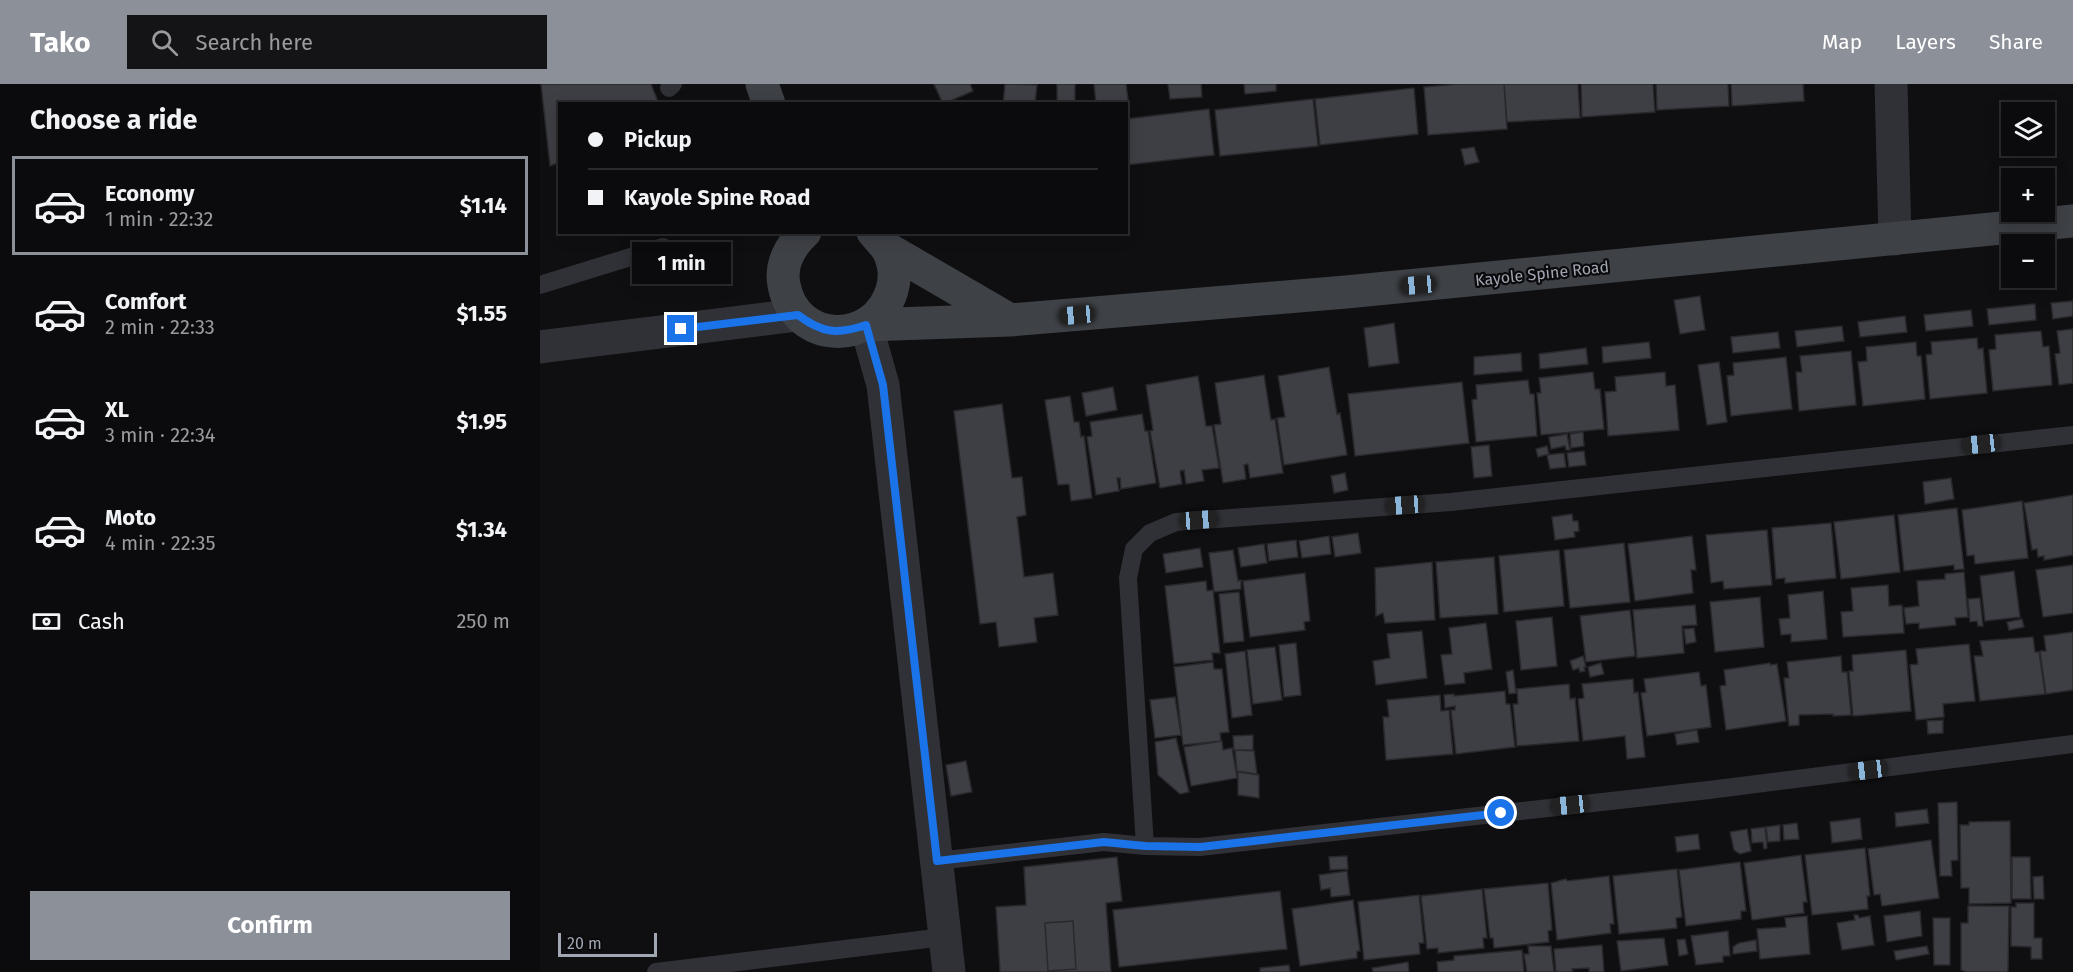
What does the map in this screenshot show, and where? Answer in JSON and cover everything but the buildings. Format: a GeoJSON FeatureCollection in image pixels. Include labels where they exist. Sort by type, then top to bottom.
{"type":"FeatureCollection","features":[{"type":"Feature","properties":{"kind":"main road"},"geometry":{"type":"LineString","coordinates":[[762,84],[768,102]]}},
{"type":"Feature","properties":{"kind":"main road","name":"Kayole Spine Road"},"geometry":{"type":"LineString","coordinates":[[798,315],[812,326],[830,332],[848,331],[866,325],[1010,320],[1358,291],[2073,220]]}},
{"type":"Feature","properties":{"kind":"main road"},"geometry":{"type":"LineString","coordinates":[[792,239],[784,268],[783,284],[788,299],[798,315]]}},
{"type":"Feature","properties":{"kind":"main road"},"geometry":{"type":"LineString","coordinates":[[880,241],[1010,320]]}},
{"type":"Feature","properties":{"kind":"main road"},"geometry":{"type":"LineString","coordinates":[[866,325],[879,315],[889,300],[894,283],[893,266],[880,241]]}},
{"type":"Feature","properties":{"kind":"street"},"geometry":{"type":"LineString","coordinates":[[1891,84],[1895,239]]}},
{"type":"Feature","properties":{"kind":"street"},"geometry":{"type":"LineString","coordinates":[[540,347],[798,315]]}},
{"type":"Feature","properties":{"kind":"street"},"geometry":{"type":"LineString","coordinates":[[866,325],[883,385],[949,972]]}},
{"type":"Feature","properties":{"kind":"lane"},"geometry":{"type":"LineString","coordinates":[[540,285],[663,247]]}},
{"type":"Feature","properties":{"kind":"lane"},"geometry":{"type":"LineString","coordinates":[[1145,846],[1128,578],[1134,549],[1150,532],[1176,522],[1451,501],[2073,435]]}},
{"type":"Feature","properties":{"kind":"lane"},"geometry":{"type":"LineString","coordinates":[[937,861],[1104,842],[1145,846],[1200,847],[1720,788],[2073,744]]}},
{"type":"Feature","properties":{"kind":"lane"},"geometry":{"type":"LineString","coordinates":[[656,972],[944,937]]}},
{"type":"Feature","properties":{"kind":"route"},"geometry":{"type":"LineString","coordinates":[[681,329],[798,315],[812,326],[830,332],[848,331],[866,325],[883,385],[937,861],[1104,842],[1145,846],[1200,847],[1501,813]]}}]}
